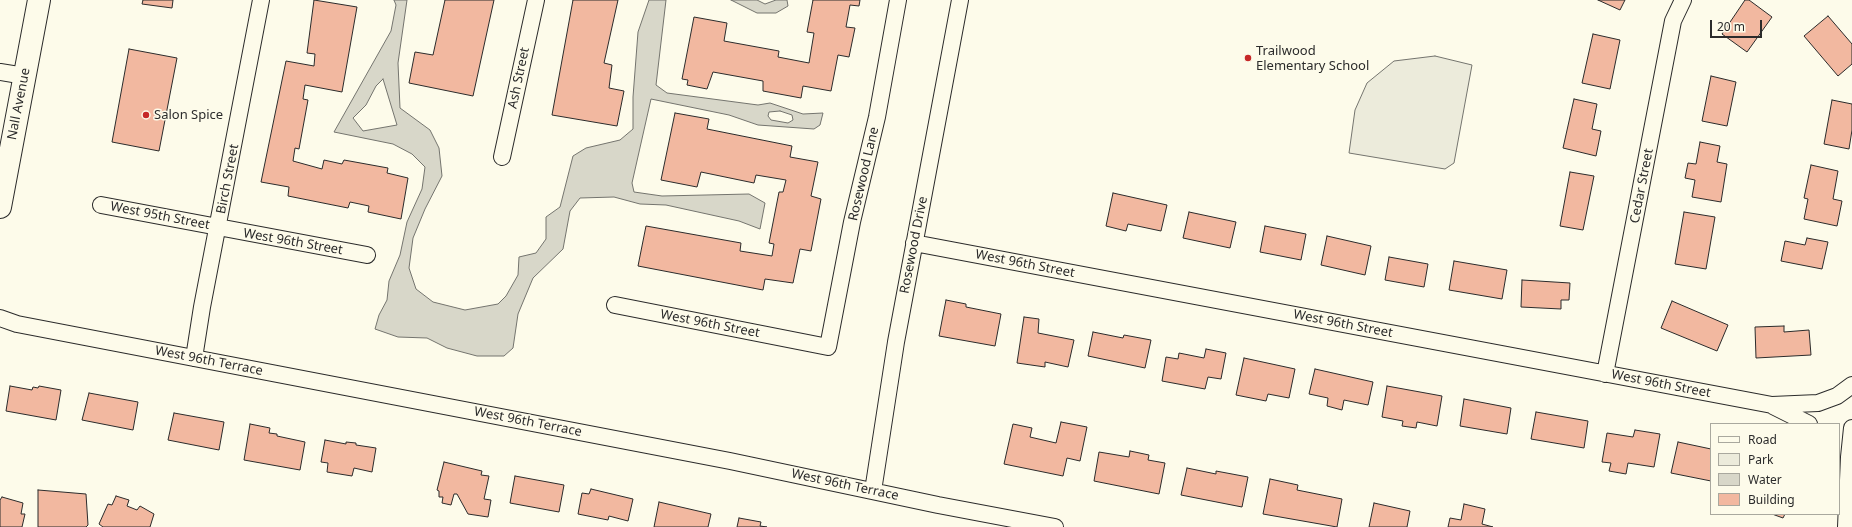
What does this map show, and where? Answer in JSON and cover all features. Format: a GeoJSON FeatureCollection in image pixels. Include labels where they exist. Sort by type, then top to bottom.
{"type":"FeatureCollection","features":[{"type":"Feature","properties":{"kind":"main road","name":"Nall Avenue"},"geometry":{"type":"LineString","coordinates":[[0,207],[39,0]]}},
{"type":"Feature","properties":{"kind":"street","name":"Birch Street"},"geometry":{"type":"LineString","coordinates":[[194,358],[202,307],[261,0]]}},
{"type":"Feature","properties":{"kind":"street","name":"Ash Street"},"geometry":{"type":"LineString","coordinates":[[502,157],[536,0]]}},
{"type":"Feature","properties":{"kind":"street","name":"Rosewood Lane"},"geometry":{"type":"LineString","coordinates":[[828,347],[852,222],[876,117],[898,0]]}},
{"type":"Feature","properties":{"kind":"street","name":"Rosewood Drive"},"geometry":{"type":"LineString","coordinates":[[873,491],[896,342],[960,0]]}},
{"type":"Feature","properties":{"kind":"street","name":"Cedar Street"},"geometry":{"type":"LineString","coordinates":[[1605,374],[1673,21],[1683,0]]}},
{"type":"Feature","properties":{"kind":"street"},"geometry":{"type":"LineString","coordinates":[[0,72],[25,76]]}},
{"type":"Feature","properties":{"kind":"street","name":"West 95th Street"},"geometry":{"type":"LineString","coordinates":[[101,205],[218,228]]}},
{"type":"Feature","properties":{"kind":"street","name":"West 96th Street"},"geometry":{"type":"LineString","coordinates":[[218,228],[367,255]]}},
{"type":"Feature","properties":{"kind":"street","name":"West 96th Street"},"geometry":{"type":"LineString","coordinates":[[914,243],[1772,405],[1818,403],[1837,396],[1852,385]]}},
{"type":"Feature","properties":{"kind":"street","name":"West 96th Street"},"geometry":{"type":"LineString","coordinates":[[615,305],[828,347]]}},
{"type":"Feature","properties":{"kind":"street","name":"West 96th Terrace"},"geometry":{"type":"LineString","coordinates":[[0,318],[17,324],[730,461],[1055,527]]}},
{"type":"Feature","properties":{"kind":"street","name":"West 96th Street"},"geometry":{"type":"LineString","coordinates":[[1772,405],[1807,423]]}},
{"type":"Feature","properties":{"kind":"street"},"geometry":{"type":"LineString","coordinates":[[1846,527],[1844,452],[1852,428]]}},
{"type":"Feature","properties":{"kind":"green space"},"geometry":{"type":"Polygon","coordinates":[[[1435,56],[1472,65],[1454,163],[1445,169],[1349,153],[1355,110],[1367,83],[1394,61],[1435,56]]]}},
{"type":"Feature","properties":{"kind":"water"},"geometry":{"type":"Polygon","coordinates":[[[394,0],[407,0],[398,63],[400,108],[430,130],[439,148],[442,176],[425,209],[413,238],[409,268],[416,289],[433,302],[465,310],[498,304],[506,296],[518,275],[519,257],[536,253],[546,239],[546,217],[560,207],[573,156],[586,148],[620,140],[633,129],[633,97],[638,32],[649,0],[666,0],[656,85],[667,93],[758,105],[770,103],[803,114],[823,113],[820,125],[814,129],[758,125],[729,115],[651,99],[632,183],[634,192],[662,196],[749,194],[765,203],[760,229],[739,221],[666,205],[640,204],[614,197],[580,198],[570,211],[563,249],[533,278],[518,314],[513,348],[504,356],[477,356],[447,348],[427,338],[398,337],[375,329],[379,315],[387,300],[389,281],[400,255],[407,222],[422,189],[425,167],[412,154],[393,144],[334,132],[391,31],[396,5],[394,0]],[[383,79],[376,86],[366,105],[353,118],[363,131],[397,125],[383,79]],[[780,111],[769,112],[768,116],[771,120],[788,123],[793,120],[792,115],[780,111]]]}},
{"type":"Feature","properties":{"kind":"water"},"geometry":{"type":"Polygon","coordinates":[[[731,0],[757,0],[765,4],[776,0],[787,0],[788,6],[776,13],[757,13],[731,0]]]}},
{"type":"Feature","properties":{"kind":"building"},"geometry":{"type":"Polygon","coordinates":[[[143,0],[173,0],[172,8],[142,4],[143,0]]]}},
{"type":"Feature","properties":{"kind":"building"},"geometry":{"type":"Polygon","coordinates":[[[314,0],[357,7],[342,92],[305,85],[303,99],[308,100],[299,149],[295,148],[293,161],[322,169],[324,160],[342,164],[344,160],[388,168],[387,173],[408,178],[401,219],[368,212],[369,206],[350,202],[348,208],[288,196],[289,187],[261,182],[286,61],[314,66],[315,54],[307,53],[314,0]]]}},
{"type":"Feature","properties":{"kind":"building"},"geometry":{"type":"Polygon","coordinates":[[[445,0],[494,0],[473,96],[409,83],[415,52],[433,55],[445,0]]]}},
{"type":"Feature","properties":{"kind":"building"},"geometry":{"type":"Polygon","coordinates":[[[573,0],[618,0],[604,63],[612,65],[609,88],[624,91],[617,126],[552,115],[573,0]]]}},
{"type":"Feature","properties":{"kind":"building"},"geometry":{"type":"Polygon","coordinates":[[[813,0],[860,0],[859,6],[850,5],[846,27],[855,28],[849,57],[838,55],[831,91],[803,86],[801,98],[763,91],[763,81],[713,72],[707,89],[687,85],[688,80],[682,79],[694,17],[727,23],[724,41],[779,51],[778,57],[809,63],[814,33],[807,32],[813,0]]]}},
{"type":"Feature","properties":{"kind":"building"},"geometry":{"type":"Polygon","coordinates":[[[1598,0],[1625,0],[1620,10],[1598,0]]]}},
{"type":"Feature","properties":{"kind":"building"},"geometry":{"type":"Polygon","coordinates":[[[1745,0],[1749,0],[1772,17],[1747,52],[1722,34],[1745,0]]]}},
{"type":"Feature","properties":{"kind":"building"},"geometry":{"type":"Polygon","coordinates":[[[1828,16],[1852,44],[1852,64],[1838,76],[1804,36],[1828,16]]]}},
{"type":"Feature","properties":{"kind":"building"},"geometry":{"type":"Polygon","coordinates":[[[1593,34],[1620,40],[1610,89],[1582,83],[1593,34]]]}},
{"type":"Feature","properties":{"kind":"building"},"geometry":{"type":"Polygon","coordinates":[[[129,49],[177,58],[159,151],[112,142],[129,49]]]}},
{"type":"Feature","properties":{"kind":"building"},"geometry":{"type":"Polygon","coordinates":[[[1711,76],[1736,82],[1727,126],[1702,121],[1711,76]]]}},
{"type":"Feature","properties":{"kind":"building"},"geometry":{"type":"Polygon","coordinates":[[[1574,99],[1597,104],[1592,129],[1601,131],[1596,156],[1563,148],[1574,99]]]}},
{"type":"Feature","properties":{"kind":"building"},"geometry":{"type":"Polygon","coordinates":[[[1832,100],[1852,104],[1852,130],[1849,149],[1824,144],[1832,100]]]}},
{"type":"Feature","properties":{"kind":"building"},"geometry":{"type":"Polygon","coordinates":[[[675,113],[709,119],[707,129],[792,146],[790,157],[818,162],[811,196],[821,199],[811,251],[800,249],[793,283],[765,279],[763,290],[638,266],[646,226],[741,243],[740,251],[772,256],[774,244],[769,243],[779,192],[783,192],[786,180],[756,175],[754,183],[701,172],[697,187],[661,180],[675,113]]]}},
{"type":"Feature","properties":{"kind":"building"},"geometry":{"type":"Polygon","coordinates":[[[1700,142],[1720,146],[1717,162],[1727,164],[1721,202],[1692,197],[1695,180],[1685,178],[1688,163],[1696,164],[1700,142]]]}},
{"type":"Feature","properties":{"kind":"building"},"geometry":{"type":"Polygon","coordinates":[[[1811,165],[1838,171],[1833,199],[1842,201],[1837,226],[1804,219],[1808,199],[1804,198],[1811,165]]]}},
{"type":"Feature","properties":{"kind":"building"},"geometry":{"type":"Polygon","coordinates":[[[1570,172],[1594,176],[1583,230],[1560,226],[1570,172]]]}},
{"type":"Feature","properties":{"kind":"building"},"geometry":{"type":"Polygon","coordinates":[[[1113,193],[1167,205],[1161,231],[1128,224],[1126,231],[1106,226],[1113,193]]]}},
{"type":"Feature","properties":{"kind":"building"},"geometry":{"type":"Polygon","coordinates":[[[1189,212],[1236,222],[1230,248],[1183,238],[1189,212]]]}},
{"type":"Feature","properties":{"kind":"building"},"geometry":{"type":"Polygon","coordinates":[[[1684,212],[1715,217],[1706,269],[1675,264],[1684,212]]]}},
{"type":"Feature","properties":{"kind":"building"},"geometry":{"type":"Polygon","coordinates":[[[1265,226],[1306,234],[1301,260],[1260,252],[1265,226]]]}},
{"type":"Feature","properties":{"kind":"building"},"geometry":{"type":"Polygon","coordinates":[[[1327,236],[1371,246],[1365,275],[1321,265],[1327,236]]]}},
{"type":"Feature","properties":{"kind":"building"},"geometry":{"type":"Polygon","coordinates":[[[1807,238],[1828,242],[1822,269],[1781,261],[1785,241],[1805,245],[1807,238]]]}},
{"type":"Feature","properties":{"kind":"building"},"geometry":{"type":"Polygon","coordinates":[[[1389,257],[1428,264],[1424,287],[1385,280],[1389,257]]]}},
{"type":"Feature","properties":{"kind":"building"},"geometry":{"type":"Polygon","coordinates":[[[1454,261],[1507,270],[1502,299],[1449,290],[1454,261]]]}},
{"type":"Feature","properties":{"kind":"building"},"geometry":{"type":"Polygon","coordinates":[[[1522,280],[1570,283],[1569,300],[1561,300],[1561,309],[1521,307],[1522,280]]]}},
{"type":"Feature","properties":{"kind":"building"},"geometry":{"type":"Polygon","coordinates":[[[946,300],[966,304],[966,307],[1001,314],[995,346],[939,336],[946,300]]]}},
{"type":"Feature","properties":{"kind":"building"},"geometry":{"type":"Polygon","coordinates":[[[1672,301],[1728,325],[1717,351],[1661,328],[1672,301]]]}},
{"type":"Feature","properties":{"kind":"building"},"geometry":{"type":"Polygon","coordinates":[[[1024,317],[1039,319],[1038,333],[1074,340],[1068,367],[1045,362],[1045,367],[1017,363],[1024,317]]]}},
{"type":"Feature","properties":{"kind":"building"},"geometry":{"type":"Polygon","coordinates":[[[1784,326],[1784,332],[1809,330],[1811,355],[1756,358],[1755,327],[1784,326]]]}},
{"type":"Feature","properties":{"kind":"building"},"geometry":{"type":"Polygon","coordinates":[[[1093,332],[1123,338],[1124,335],[1151,340],[1145,368],[1088,356],[1093,332]]]}},
{"type":"Feature","properties":{"kind":"building"},"geometry":{"type":"Polygon","coordinates":[[[1206,349],[1226,353],[1221,379],[1208,377],[1205,389],[1162,381],[1166,357],[1178,359],[1179,353],[1204,358],[1206,349]]]}},
{"type":"Feature","properties":{"kind":"building"},"geometry":{"type":"Polygon","coordinates":[[[1244,358],[1295,369],[1289,398],[1268,394],[1266,401],[1236,395],[1244,358]]]}},
{"type":"Feature","properties":{"kind":"building"},"geometry":{"type":"Polygon","coordinates":[[[1315,369],[1373,382],[1368,405],[1344,400],[1342,410],[1327,406],[1328,398],[1309,394],[1315,369]]]}},
{"type":"Feature","properties":{"kind":"building"},"geometry":{"type":"Polygon","coordinates":[[[10,386],[32,390],[33,387],[38,388],[39,386],[61,390],[56,420],[6,411],[10,386]]]}},
{"type":"Feature","properties":{"kind":"building"},"geometry":{"type":"Polygon","coordinates":[[[1387,386],[1442,396],[1437,426],[1417,422],[1416,428],[1402,426],[1403,421],[1382,417],[1387,386]]]}},
{"type":"Feature","properties":{"kind":"building"},"geometry":{"type":"Polygon","coordinates":[[[89,393],[138,402],[133,430],[82,420],[89,393]]]}},
{"type":"Feature","properties":{"kind":"building"},"geometry":{"type":"Polygon","coordinates":[[[1464,399],[1511,408],[1507,434],[1460,426],[1464,399]]]}},
{"type":"Feature","properties":{"kind":"building"},"geometry":{"type":"Polygon","coordinates":[[[1536,412],[1588,421],[1584,448],[1531,439],[1536,412]]]}},
{"type":"Feature","properties":{"kind":"building"},"geometry":{"type":"Polygon","coordinates":[[[174,413],[224,422],[219,450],[168,440],[174,413]]]}},
{"type":"Feature","properties":{"kind":"building"},"geometry":{"type":"Polygon","coordinates":[[[1061,422],[1087,427],[1080,461],[1067,458],[1063,476],[1004,464],[1013,424],[1032,428],[1030,437],[1056,443],[1061,422]]]}},
{"type":"Feature","properties":{"kind":"building"},"geometry":{"type":"Polygon","coordinates":[[[250,424],[270,428],[269,433],[277,434],[277,436],[305,442],[300,470],[244,460],[250,424]]]}},
{"type":"Feature","properties":{"kind":"building"},"geometry":{"type":"Polygon","coordinates":[[[1635,430],[1660,434],[1654,467],[1628,463],[1626,474],[1609,471],[1611,463],[1602,462],[1607,433],[1633,437],[1635,430]]]}},
{"type":"Feature","properties":{"kind":"building"},"geometry":{"type":"Polygon","coordinates":[[[325,440],[346,444],[346,442],[356,443],[356,445],[376,448],[372,472],[354,468],[352,476],[327,472],[328,463],[321,462],[325,440]]]}},
{"type":"Feature","properties":{"kind":"building"},"geometry":{"type":"Polygon","coordinates":[[[1678,442],[1710,449],[1710,481],[1671,473],[1678,442]]]}},
{"type":"Feature","properties":{"kind":"building"},"geometry":{"type":"Polygon","coordinates":[[[1130,451],[1149,455],[1148,460],[1165,463],[1159,494],[1094,481],[1099,452],[1129,457],[1130,451]]]}},
{"type":"Feature","properties":{"kind":"building"},"geometry":{"type":"Polygon","coordinates":[[[444,462],[482,471],[481,475],[489,476],[484,499],[491,500],[488,517],[468,514],[457,494],[454,494],[451,505],[442,503],[443,497],[439,497],[439,491],[437,490],[444,462]]]}},
{"type":"Feature","properties":{"kind":"building"},"geometry":{"type":"Polygon","coordinates":[[[1187,468],[1216,474],[1216,471],[1248,477],[1242,507],[1181,495],[1187,468]]]}},
{"type":"Feature","properties":{"kind":"building"},"geometry":{"type":"Polygon","coordinates":[[[515,476],[564,485],[559,512],[510,503],[515,476]]]}},
{"type":"Feature","properties":{"kind":"building"},"geometry":{"type":"Polygon","coordinates":[[[1270,479],[1298,485],[1297,490],[1342,499],[1337,527],[1263,514],[1270,479]]]}},
{"type":"Feature","properties":{"kind":"building"},"geometry":{"type":"Polygon","coordinates":[[[591,489],[633,499],[628,521],[609,516],[608,520],[578,514],[582,493],[589,494],[591,489]]]}},
{"type":"Feature","properties":{"kind":"building"},"geometry":{"type":"Polygon","coordinates":[[[38,490],[86,494],[88,525],[86,527],[38,527],[38,490]]]}},
{"type":"Feature","properties":{"kind":"building"},"geometry":{"type":"Polygon","coordinates":[[[116,496],[129,500],[127,506],[137,510],[140,506],[154,514],[150,527],[103,527],[99,524],[108,504],[112,505],[116,496]]]}},
{"type":"Feature","properties":{"kind":"building"},"geometry":{"type":"Polygon","coordinates":[[[2,497],[23,503],[21,514],[25,514],[22,527],[0,527],[0,500],[2,497]]]}},
{"type":"Feature","properties":{"kind":"building"},"geometry":{"type":"Polygon","coordinates":[[[659,502],[711,514],[708,527],[654,527],[659,502]]]}},
{"type":"Feature","properties":{"kind":"building"},"geometry":{"type":"Polygon","coordinates":[[[1374,503],[1410,511],[1407,527],[1369,527],[1374,503]]]}},
{"type":"Feature","properties":{"kind":"building"},"geometry":{"type":"Polygon","coordinates":[[[1464,504],[1485,509],[1482,524],[1493,527],[1448,527],[1450,518],[1461,520],[1464,504]]]}},
{"type":"Feature","properties":{"kind":"building"},"geometry":{"type":"Polygon","coordinates":[[[1775,515],[1784,515],[1783,518],[1775,515]]]}},
{"type":"Feature","properties":{"kind":"building"},"geometry":{"type":"Polygon","coordinates":[[[739,518],[761,522],[760,526],[767,527],[737,527],[739,518]]]}},
{"type":"Feature","properties":{"kind":"place","name":"Trailwood Elementary School"},"geometry":{"type":"Point","coordinates":[1248,58]}},
{"type":"Feature","properties":{"kind":"place","name":"Salon Spice"},"geometry":{"type":"Point","coordinates":[146,115]}}]}
